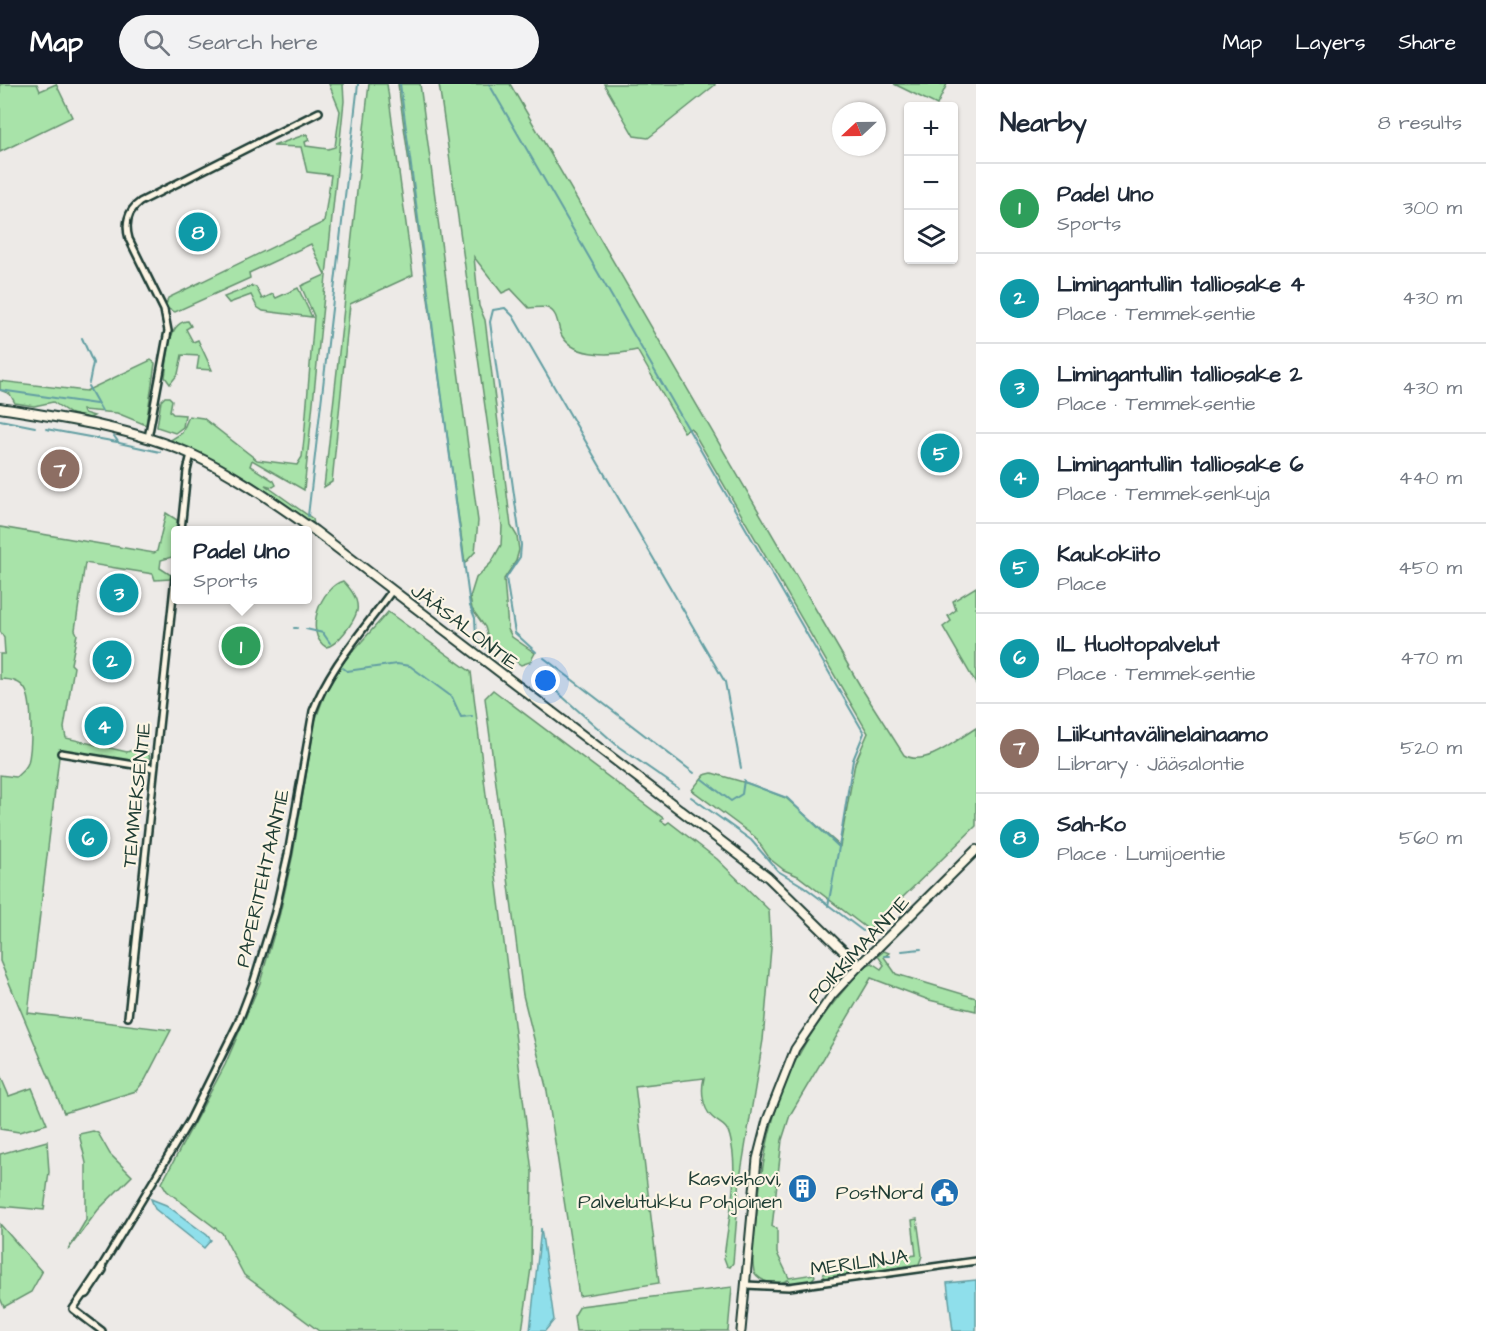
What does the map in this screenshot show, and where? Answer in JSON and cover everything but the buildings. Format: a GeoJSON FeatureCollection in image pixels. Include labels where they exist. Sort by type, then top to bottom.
{"type":"FeatureCollection","features":[{"type":"Feature","properties":{"kind":"main road","name":"JÄÄSALONTIE"},"geometry":{"type":"LineString","coordinates":[[0,408],[148,438],[191,454],[237,478],[308,526]]}},
{"type":"Feature","properties":{"kind":"main road","name":"JÄÄSALONTIE"},"geometry":{"type":"LineString","coordinates":[[312,529],[768,877],[859,966]]}},
{"type":"Feature","properties":{"kind":"main road","name":"POIKKIMAANTIE"},"geometry":{"type":"LineString","coordinates":[[859,966],[976,850]]}},
{"type":"Feature","properties":{"kind":"street"},"geometry":{"type":"LineString","coordinates":[[148,438],[168,331],[164,310],[129,239],[126,229],[128,219],[140,202],[319,112]]}},
{"type":"Feature","properties":{"kind":"street"},"geometry":{"type":"LineString","coordinates":[[182,526],[191,454]]}},
{"type":"Feature","properties":{"kind":"street","name":"PAPERITEHTAANTIE"},"geometry":{"type":"LineString","coordinates":[[102,1331],[73,1309],[82,1296],[87,1294],[103,1270],[102,1266],[190,1120],[238,1023],[254,981],[274,912],[313,711],[325,683],[341,657],[392,592]]}},
{"type":"Feature","properties":{"kind":"street","name":"TEMMEKSENTIE"},"geometry":{"type":"LineString","coordinates":[[128,1017],[172,604]]}},
{"type":"Feature","properties":{"kind":"street"},"geometry":{"type":"LineString","coordinates":[[61,753],[153,768]]}},
{"type":"Feature","properties":{"kind":"street","name":"POIKKIMAANTIE"},"geometry":{"type":"LineString","coordinates":[[741,1331],[758,1159],[773,1101],[795,1049],[832,995],[859,966]]}},
{"type":"Feature","properties":{"kind":"street","name":"MERILINJA"},"geometry":{"type":"LineString","coordinates":[[746,1285],[789,1287],[976,1261]]}},
{"type":"Feature","properties":{"kind":"green space"},"geometry":{"type":"Polygon","coordinates":[[[0,84],[37,84],[40,91],[56,84],[72,117],[0,152],[0,84]]]}},
{"type":"Feature","properties":{"kind":"green space"},"geometry":{"type":"Polygon","coordinates":[[[329,84],[343,84],[344,101],[304,490],[252,460],[250,466],[274,481],[276,485],[273,487],[265,485],[313,519],[314,525],[226,467],[189,448],[169,441],[182,433],[189,416],[203,418],[257,460],[297,465],[302,457],[314,316],[301,286],[325,275],[311,244],[249,273],[250,278],[175,312],[168,309],[166,305],[168,298],[324,222],[331,175],[307,172],[301,147],[273,146],[307,134],[309,140],[305,142],[306,146],[328,149],[335,147],[340,111],[329,84]]]}},
{"type":"Feature","properties":{"kind":"green space"},"geometry":{"type":"Polygon","coordinates":[[[369,84],[387,84],[413,275],[350,304],[332,482],[324,487],[369,84]]]}},
{"type":"Feature","properties":{"kind":"green space"},"geometry":{"type":"Polygon","coordinates":[[[398,84],[420,84],[478,521],[475,552],[465,563],[398,84]]]}},
{"type":"Feature","properties":{"kind":"green space"},"geometry":{"type":"Polygon","coordinates":[[[439,84],[510,84],[862,689],[904,755],[922,758],[931,755],[976,728],[976,826],[869,930],[798,876],[784,870],[770,859],[755,837],[692,790],[704,775],[712,773],[750,784],[786,798],[840,846],[855,763],[868,733],[691,428],[684,432],[637,350],[596,354],[577,349],[562,336],[556,316],[551,310],[543,307],[529,308],[511,289],[502,293],[474,257],[479,306],[485,320],[511,526],[517,536],[519,550],[516,561],[504,579],[508,629],[512,637],[535,653],[530,662],[521,665],[490,644],[485,627],[472,609],[470,597],[476,578],[491,563],[501,545],[502,526],[439,84]]]}},
{"type":"Feature","properties":{"kind":"green space"},"geometry":{"type":"Polygon","coordinates":[[[604,84],[715,85],[648,138],[634,136],[604,84]]]}},
{"type":"Feature","properties":{"kind":"green space"},"geometry":{"type":"Polygon","coordinates":[[[894,84],[947,84],[938,102],[931,102],[894,84]]]}},
{"type":"Feature","properties":{"kind":"green space"},"geometry":{"type":"Polygon","coordinates":[[[252,286],[256,287],[262,299],[273,294],[276,298],[298,288],[312,317],[263,311],[257,307],[251,295],[229,303],[224,297],[252,286]]]}},
{"type":"Feature","properties":{"kind":"green space"},"geometry":{"type":"Polygon","coordinates":[[[188,321],[191,326],[186,329],[193,342],[198,340],[212,370],[197,369],[199,356],[182,355],[178,374],[170,384],[165,377],[169,343],[176,328],[188,321]]]}},
{"type":"Feature","properties":{"kind":"green space"},"geometry":{"type":"Polygon","coordinates":[[[151,360],[155,363],[146,425],[117,413],[83,410],[84,413],[94,416],[90,418],[71,414],[53,402],[34,406],[15,403],[10,394],[0,390],[0,381],[86,391],[151,360]]]}},
{"type":"Feature","properties":{"kind":"green space"},"geometry":{"type":"Polygon","coordinates":[[[165,397],[172,400],[170,411],[173,414],[185,415],[183,427],[175,433],[157,427],[161,401],[165,397]]]}},
{"type":"Feature","properties":{"kind":"green space"},"geometry":{"type":"Polygon","coordinates":[[[166,513],[177,520],[176,526],[171,526],[171,557],[161,560],[160,568],[171,575],[170,579],[155,580],[153,574],[85,563],[75,630],[77,634],[71,664],[74,667],[64,728],[66,738],[127,752],[135,749],[147,750],[150,758],[140,763],[60,749],[28,1013],[171,1030],[145,1080],[136,1091],[64,1113],[0,961],[0,775],[16,777],[26,767],[31,725],[28,695],[25,689],[14,681],[0,679],[0,654],[5,654],[4,638],[0,631],[0,527],[154,553],[157,551],[166,513]]]}},
{"type":"Feature","properties":{"kind":"green space"},"geometry":{"type":"Polygon","coordinates":[[[343,581],[355,599],[357,611],[344,633],[326,647],[319,640],[315,622],[322,601],[328,592],[343,581]]]}},
{"type":"Feature","properties":{"kind":"green space"},"geometry":{"type":"Polygon","coordinates":[[[976,587],[976,684],[943,627],[951,621],[948,616],[956,610],[953,601],[976,587]]]}},
{"type":"Feature","properties":{"kind":"green space"},"geometry":{"type":"Polygon","coordinates":[[[388,612],[471,672],[532,1172],[531,1268],[522,1331],[319,1331],[244,1275],[222,1233],[167,1191],[162,1183],[225,1065],[260,983],[280,913],[293,854],[315,721],[326,691],[345,660],[388,612]]]}},
{"type":"Feature","properties":{"kind":"green space"},"geometry":{"type":"Polygon","coordinates":[[[493,690],[663,818],[661,821],[666,824],[669,822],[717,859],[769,910],[771,948],[763,1040],[740,1178],[733,1263],[730,1267],[727,1266],[724,1258],[734,1182],[733,1152],[727,1130],[712,1117],[704,1104],[704,1078],[635,1086],[659,1283],[579,1296],[547,1091],[523,995],[485,698],[493,690]]]}},
{"type":"Feature","properties":{"kind":"green space"},"geometry":{"type":"Polygon","coordinates":[[[884,951],[889,953],[884,957],[896,974],[976,998],[976,1011],[929,1000],[871,978],[790,1115],[782,1140],[772,1227],[777,1228],[777,1253],[789,1278],[814,1274],[815,1276],[811,1281],[791,1283],[788,1280],[779,1283],[765,1281],[754,1272],[753,1246],[763,1166],[769,1133],[778,1103],[789,1074],[820,1021],[865,966],[872,963],[881,969],[884,965],[878,956],[884,951]]]}},
{"type":"Feature","properties":{"kind":"green space"},"geometry":{"type":"Polygon","coordinates":[[[0,1075],[9,1096],[32,1088],[47,1124],[19,1132],[0,1129],[0,1075]]]}},
{"type":"Feature","properties":{"kind":"green space"},"geometry":{"type":"Polygon","coordinates":[[[93,1131],[98,1133],[110,1154],[132,1176],[98,1210],[68,1250],[86,1220],[86,1163],[79,1134],[93,1131]]]}},
{"type":"Feature","properties":{"kind":"green space"},"geometry":{"type":"Polygon","coordinates":[[[47,1141],[49,1172],[44,1210],[0,1206],[0,1154],[47,1141]]]}},
{"type":"Feature","properties":{"kind":"green space"},"geometry":{"type":"Polygon","coordinates":[[[917,1219],[922,1256],[919,1264],[826,1279],[823,1277],[824,1273],[879,1265],[879,1260],[916,1255],[912,1220],[917,1219]]]}},
{"type":"Feature","properties":{"kind":"green space"},"geometry":{"type":"Polygon","coordinates":[[[0,1224],[42,1272],[31,1292],[4,1307],[0,1298],[0,1224]]]}},
{"type":"Feature","properties":{"kind":"green space"},"geometry":{"type":"Polygon","coordinates":[[[732,1287],[728,1331],[576,1331],[574,1316],[580,1306],[732,1287]]]}},
{"type":"Feature","properties":{"kind":"water"},"geometry":{"type":"Polygon","coordinates":[[[151,1199],[166,1205],[211,1240],[204,1248],[155,1209],[151,1199]]]}},
{"type":"Feature","properties":{"kind":"water"},"geometry":{"type":"Polygon","coordinates":[[[541,1228],[554,1320],[545,1331],[530,1331],[541,1228]]]}},
{"type":"Feature","properties":{"kind":"water"},"geometry":{"type":"Polygon","coordinates":[[[976,1280],[976,1331],[953,1331],[947,1283],[976,1280]]]}},
{"type":"Feature","properties":{"kind":"waterway"},"geometry":{"type":"LineString","coordinates":[[308,516],[358,84]]}},
{"type":"Feature","properties":{"kind":"waterway"},"geometry":{"type":"LineString","coordinates":[[400,84],[470,606],[475,618],[476,638],[485,648]]}},
{"type":"Feature","properties":{"kind":"waterway"},"geometry":{"type":"LineString","coordinates":[[489,84],[864,733],[853,760],[839,847]]}},
{"type":"Feature","properties":{"kind":"waterway"},"geometry":{"type":"LineString","coordinates":[[536,652],[515,633],[506,578],[520,557],[521,545],[490,322],[493,310],[505,308],[513,316],[725,682],[741,768]]}},
{"type":"Feature","properties":{"kind":"waterway"},"geometry":{"type":"LineString","coordinates":[[82,338],[93,363],[89,383]]}},
{"type":"Feature","properties":{"kind":"waterway"},"geometry":{"type":"LineString","coordinates":[[88,386],[102,411]]}},
{"type":"Feature","properties":{"kind":"waterway"},"geometry":{"type":"LineString","coordinates":[[0,390],[96,404]]}},
{"type":"Feature","properties":{"kind":"waterway"},"geometry":{"type":"LineString","coordinates":[[0,420],[35,427]]}},
{"type":"Feature","properties":{"kind":"waterway"},"geometry":{"type":"LineString","coordinates":[[46,429],[117,442]]}},
{"type":"Feature","properties":{"kind":"waterway"},"geometry":{"type":"LineString","coordinates":[[114,436],[119,443],[160,452]]}},
{"type":"Feature","properties":{"kind":"waterway"},"geometry":{"type":"LineString","coordinates":[[306,629],[323,633],[330,643]]}},
{"type":"Feature","properties":{"kind":"waterway"},"geometry":{"type":"LineString","coordinates":[[544,658],[694,773]]}},
{"type":"Feature","properties":{"kind":"waterway"},"geometry":{"type":"LineString","coordinates":[[343,668],[347,671],[397,664],[410,666],[452,697],[461,717],[472,716]]}},
{"type":"Feature","properties":{"kind":"waterway"},"geometry":{"type":"LineString","coordinates":[[536,686],[542,681],[546,682],[619,747],[678,788]]}},
{"type":"Feature","properties":{"kind":"waterway"},"geometry":{"type":"LineString","coordinates":[[702,779],[731,801],[742,794],[744,780]]}},
{"type":"Feature","properties":{"kind":"waterway"},"geometry":{"type":"LineString","coordinates":[[744,782],[787,798],[839,847],[828,906]]}},
{"type":"Feature","properties":{"kind":"waterway"},"geometry":{"type":"LineString","coordinates":[[691,797],[751,840],[778,871],[803,886],[863,931]]}},
{"type":"Feature","properties":{"kind":"waterway"},"geometry":{"type":"LineString","coordinates":[[902,951],[921,949]]}},
{"type":"Feature","properties":{"kind":"waterway"},"geometry":{"type":"LineString","coordinates":[[884,956],[890,956]]}},
{"type":"Feature","properties":{"kind":"place","name":"Sah-Ko"},"geometry":{"type":"Point","coordinates":[198,232]}},
{"type":"Feature","properties":{"kind":"place","name":"Kaukokiito"},"geometry":{"type":"Point","coordinates":[940,453]}},
{"type":"Feature","properties":{"kind":"place","name":"Liikuntavälinelainaamo"},"geometry":{"type":"Point","coordinates":[60,469]}},
{"type":"Feature","properties":{"kind":"place","name":"Limingantullin talliosake 2"},"geometry":{"type":"Point","coordinates":[119,593]}},
{"type":"Feature","properties":{"kind":"place","name":"Padel Uno"},"geometry":{"type":"Point","coordinates":[241,646]}},
{"type":"Feature","properties":{"kind":"place","name":"Limingantullin talliosake 4"},"geometry":{"type":"Point","coordinates":[112,660]}},
{"type":"Feature","properties":{"kind":"place","name":"Limingantullin talliosake 6"},"geometry":{"type":"Point","coordinates":[104,726]}},
{"type":"Feature","properties":{"kind":"place","name":"IL Huoltopalvelut"},"geometry":{"type":"Point","coordinates":[88,838]}},
{"type":"Feature","properties":{"kind":"place","name":"Kasvishovi, Palvelutukku Pohjoinen"},"geometry":{"type":"Point","coordinates":[803,1189]}},
{"type":"Feature","properties":{"kind":"place","name":"PostNord"},"geometry":{"type":"Point","coordinates":[944,1192]}}]}
